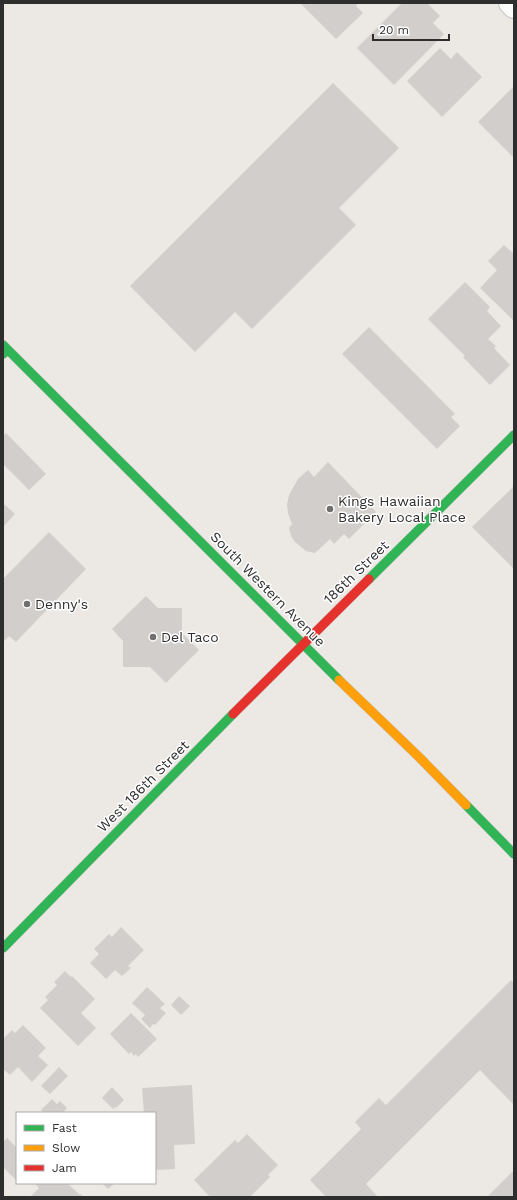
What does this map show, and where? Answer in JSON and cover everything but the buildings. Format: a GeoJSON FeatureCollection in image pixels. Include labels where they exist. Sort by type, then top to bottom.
{"type":"FeatureCollection","features":[{"type":"Feature","properties":{"kind":"street"},"geometry":{"type":"LineString","coordinates":[[510,3],[514,7]]}},
{"type":"Feature","properties":{"kind":"street","name":"South Western Avenue"},"geometry":{"type":"LineString","coordinates":[[5,350],[208,548],[302,644],[413,752],[514,854]]}},
{"type":"Feature","properties":{"kind":"street","name":"186th Street"},"geometry":{"type":"LineString","coordinates":[[302,644],[514,435]]}},
{"type":"Feature","properties":{"kind":"street","name":"West 186th Street"},"geometry":{"type":"LineString","coordinates":[[3,948],[302,644]]}},
{"type":"Feature","properties":{"kind":"traffic: fast"},"geometry":{"type":"LineString","coordinates":[[3,345],[339,680]]}},
{"type":"Feature","properties":{"kind":"traffic: fast"},"geometry":{"type":"LineString","coordinates":[[3,354],[8,350]]}},
{"type":"Feature","properties":{"kind":"traffic: fast"},"geometry":{"type":"LineString","coordinates":[[369,579],[514,435]]}},
{"type":"Feature","properties":{"kind":"traffic: fast"},"geometry":{"type":"LineString","coordinates":[[3,948],[233,714]]}},
{"type":"Feature","properties":{"kind":"traffic: fast"},"geometry":{"type":"LineString","coordinates":[[466,805],[514,854]]}},
{"type":"Feature","properties":{"kind":"traffic: slow"},"geometry":{"type":"LineString","coordinates":[[339,680],[419,757],[466,805]]}},
{"type":"Feature","properties":{"kind":"traffic: jam"},"geometry":{"type":"LineString","coordinates":[[233,714],[369,579]]}},
{"type":"Feature","properties":{"kind":"place","name":"Kings Hawaiian Bakery Local Place"},"geometry":{"type":"Point","coordinates":[330,509]}},
{"type":"Feature","properties":{"kind":"place","name":"Denny's"},"geometry":{"type":"Point","coordinates":[27,604]}},
{"type":"Feature","properties":{"kind":"place","name":"Del Taco"},"geometry":{"type":"Point","coordinates":[153,637]}}]}
